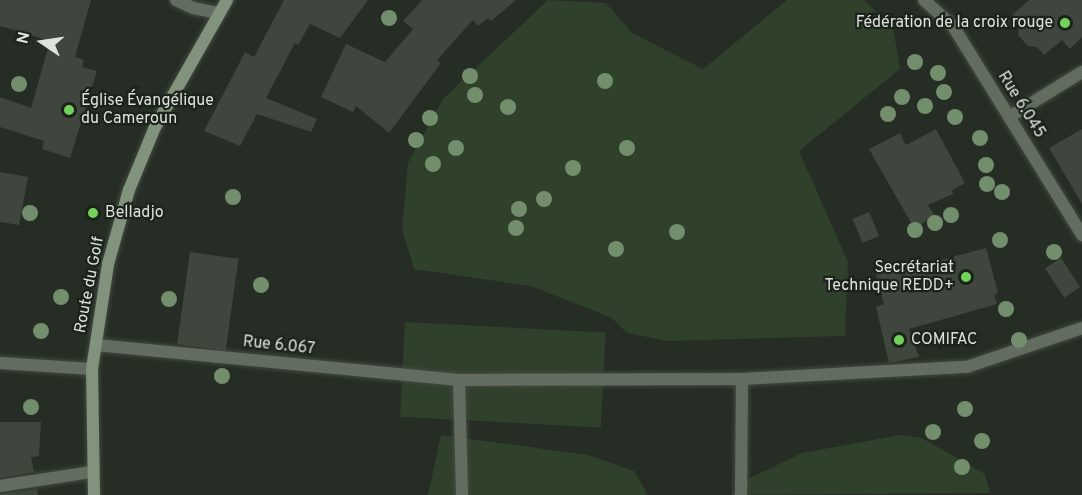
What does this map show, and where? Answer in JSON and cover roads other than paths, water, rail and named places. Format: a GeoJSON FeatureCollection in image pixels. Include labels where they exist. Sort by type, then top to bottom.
{"type":"FeatureCollection","features":[{"type":"Feature","properties":{"kind":"main road","name":"Route du Golf"},"geometry":{"type":"LineString","coordinates":[[94,495],[92,369],[108,264],[129,190],[155,127],[227,0]]}},
{"type":"Feature","properties":{"kind":"street"},"geometry":{"type":"LineString","coordinates":[[176,0],[193,8],[218,13]]}},
{"type":"Feature","properties":{"kind":"street","name":"Rue 6.045"},"geometry":{"type":"LineString","coordinates":[[924,0],[953,26],[1082,235]]}},
{"type":"Feature","properties":{"kind":"street"},"geometry":{"type":"LineString","coordinates":[[1009,117],[1082,72]]}},
{"type":"Feature","properties":{"kind":"street","name":"Rue 6.067"},"geometry":{"type":"LineString","coordinates":[[96,345],[459,380],[742,379],[967,367],[1082,328]]}},
{"type":"Feature","properties":{"kind":"street"},"geometry":{"type":"LineString","coordinates":[[0,363],[92,369]]}},
{"type":"Feature","properties":{"kind":"street"},"geometry":{"type":"LineString","coordinates":[[741,495],[742,379]]}},
{"type":"Feature","properties":{"kind":"street"},"geometry":{"type":"LineString","coordinates":[[459,380],[462,495]]}},
{"type":"Feature","properties":{"kind":"street"},"geometry":{"type":"LineString","coordinates":[[0,486],[92,472]]}},
{"type":"Feature","properties":{"kind":"place","name":"Fédération de la croix rouge"},"geometry":{"type":"Point","coordinates":[1065,23]}},
{"type":"Feature","properties":{"kind":"place","name":"Église Évangélique du Cameroun"},"geometry":{"type":"Point","coordinates":[69,110]}},
{"type":"Feature","properties":{"kind":"place","name":"Belladjo"},"geometry":{"type":"Point","coordinates":[93,213]}},
{"type":"Feature","properties":{"kind":"place","name":"Secrétariat Technique REDD+"},"geometry":{"type":"Point","coordinates":[966,277]}},
{"type":"Feature","properties":{"kind":"place","name":"COMIFAC"},"geometry":{"type":"Point","coordinates":[899,340]}}]}
